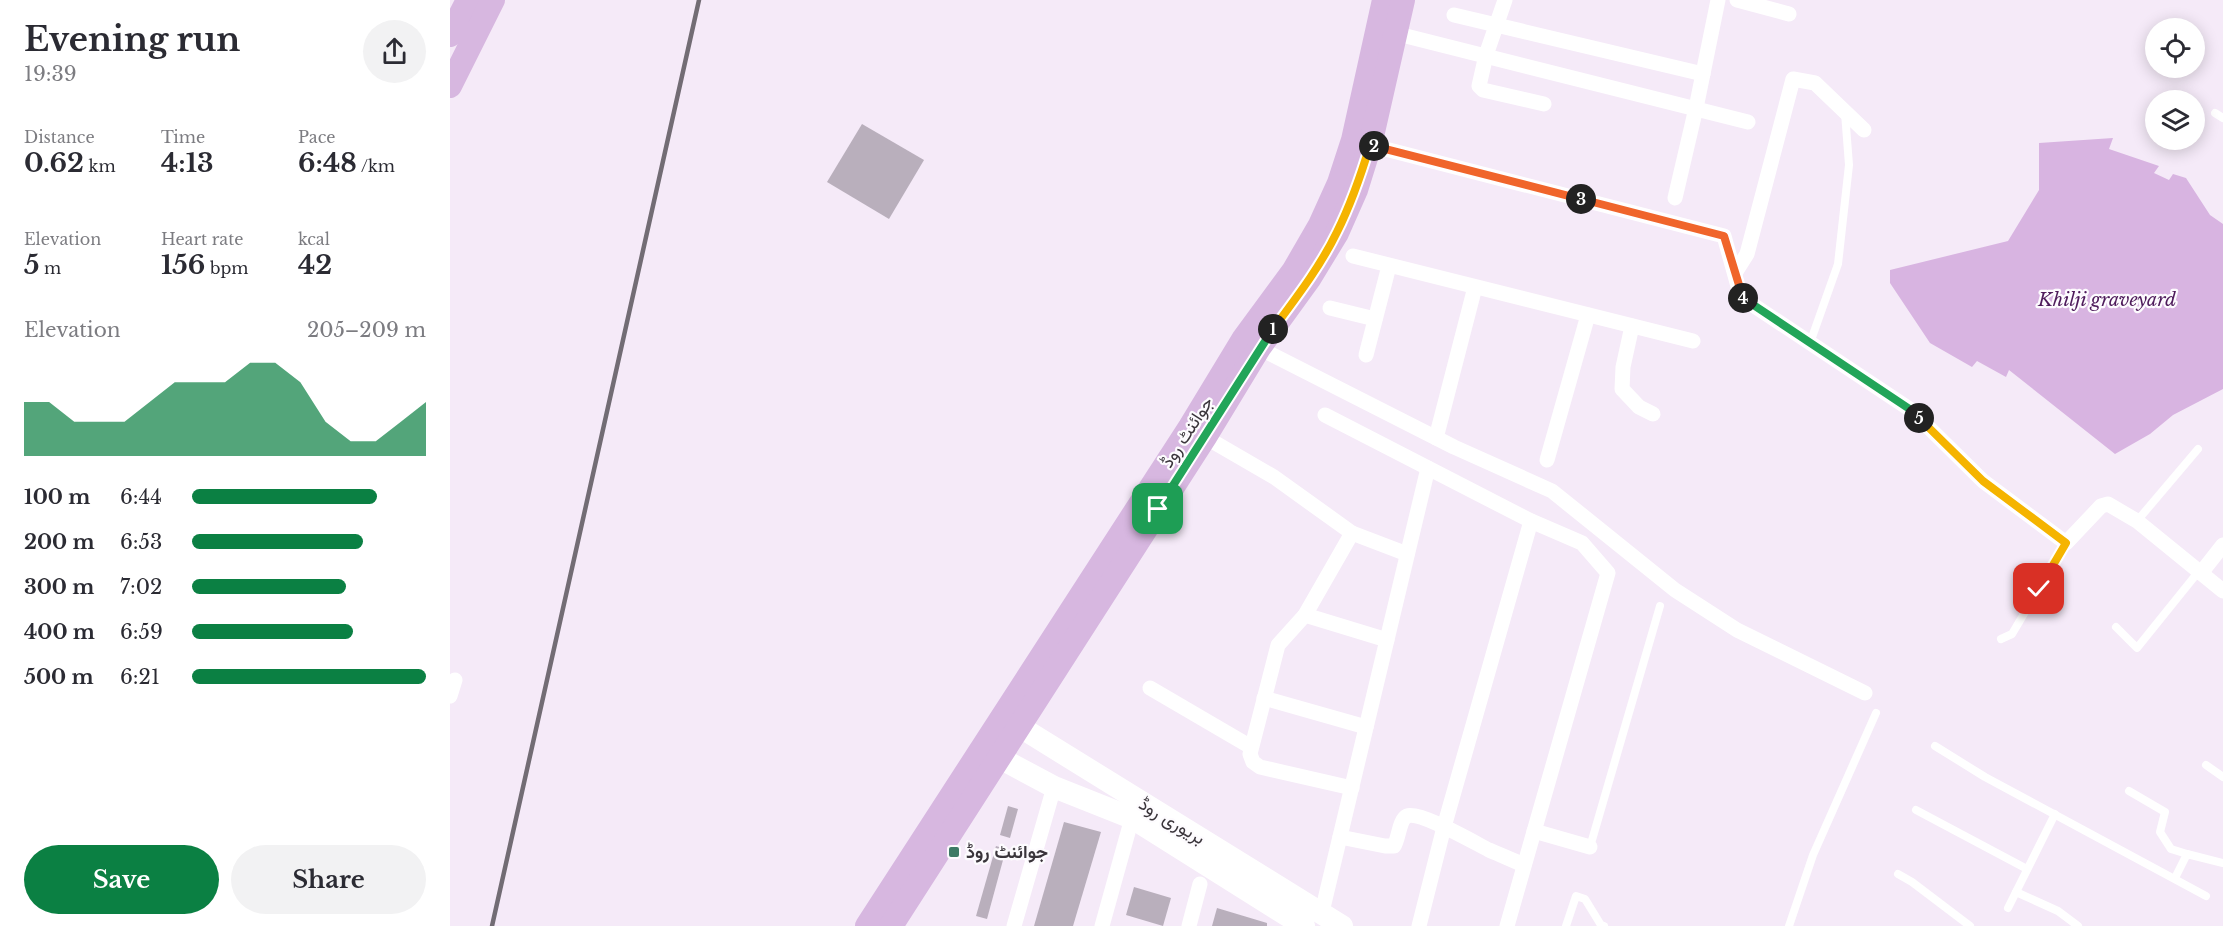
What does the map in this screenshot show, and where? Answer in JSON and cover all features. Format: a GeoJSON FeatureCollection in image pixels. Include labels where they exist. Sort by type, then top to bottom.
{"type":"FeatureCollection","features":[{"type":"Feature","properties":{"kind":"main road"},"geometry":{"type":"LineString","coordinates":[[450,35],[468,0]]}},
{"type":"Feature","properties":{"kind":"main road"},"geometry":{"type":"LineString","coordinates":[[450,86],[493,0]]}},
{"type":"Feature","properties":{"kind":"main road","name":"جوائنٹ روڈ"},"geometry":{"type":"LineString","coordinates":[[1010,721],[1205,437],[1259,348],[1309,279],[1336,233],[1356,190],[1384,0]]}},
{"type":"Feature","properties":{"kind":"main road","name":"جوائنٹ روڈ"},"geometry":{"type":"LineString","coordinates":[[891,926],[990,754],[1244,338],[1308,246],[1362,143],[1402,0]]}},
{"type":"Feature","properties":{"kind":"main road","name":"بریوری روڈ"},"geometry":{"type":"LineString","coordinates":[[1010,721],[1342,926]]}},
{"type":"Feature","properties":{"kind":"main road","name":"جوائنٹ روڈ"},"geometry":{"type":"LineString","coordinates":[[867,926],[990,754]]}},
{"type":"Feature","properties":{"kind":"main road","name":"بریوری روڈ"},"geometry":{"type":"LineString","coordinates":[[990,754],[1054,787],[1132,818],[1304,926]]}},
{"type":"Feature","properties":{"kind":"street"},"geometry":{"type":"LineString","coordinates":[[1505,0],[1486,55],[1479,86],[1483,90],[1545,104]]}},
{"type":"Feature","properties":{"kind":"street"},"geometry":{"type":"LineString","coordinates":[[1675,198],[1718,0]]}},
{"type":"Feature","properties":{"kind":"street"},"geometry":{"type":"LineString","coordinates":[[1737,0],[1789,14]]}},
{"type":"Feature","properties":{"kind":"street"},"geometry":{"type":"LineString","coordinates":[[1454,15],[1703,74]]}},
{"type":"Feature","properties":{"kind":"street"},"geometry":{"type":"LineString","coordinates":[[1394,33],[1748,122]]}},
{"type":"Feature","properties":{"kind":"street"},"geometry":{"type":"LineString","coordinates":[[1735,273],[1747,254],[1793,79],[1815,83],[1863,130]]}},
{"type":"Feature","properties":{"kind":"street"},"geometry":{"type":"LineString","coordinates":[[1362,143],[1724,236],[1741,297],[1911,410],[1983,481],[2066,543],[2101,506],[2108,504],[2137,521],[2223,591]]}},
{"type":"Feature","properties":{"kind":"street"},"geometry":{"type":"LineString","coordinates":[[1353,256],[1693,341]]}},
{"type":"Feature","properties":{"kind":"street"},"geometry":{"type":"LineString","coordinates":[[1366,355],[1389,266]]}},
{"type":"Feature","properties":{"kind":"street"},"geometry":{"type":"LineString","coordinates":[[1436,438],[1474,287]]}},
{"type":"Feature","properties":{"kind":"street"},"geometry":{"type":"LineString","coordinates":[[1330,308],[1375,319]]}},
{"type":"Feature","properties":{"kind":"street"},"geometry":{"type":"LineString","coordinates":[[1547,460],[1588,315]]}},
{"type":"Feature","properties":{"kind":"street"},"geometry":{"type":"LineString","coordinates":[[1632,326],[1623,367],[1622,389],[1639,407],[1653,414]]}},
{"type":"Feature","properties":{"kind":"street"},"geometry":{"type":"LineString","coordinates":[[1259,348],[1436,438],[1552,491],[1675,590],[1737,630],[1865,693]]}},
{"type":"Feature","properties":{"kind":"street"},"geometry":{"type":"LineString","coordinates":[[1325,415],[1531,521],[1582,543],[1608,573],[1507,926]]}},
{"type":"Feature","properties":{"kind":"street"},"geometry":{"type":"LineString","coordinates":[[1205,437],[1274,477],[1352,533],[1407,554]]}},
{"type":"Feature","properties":{"kind":"street"},"geometry":{"type":"LineString","coordinates":[[1322,912],[1428,468]]}},
{"type":"Feature","properties":{"kind":"street"},"geometry":{"type":"LineString","coordinates":[[1419,926],[1444,827],[1531,521]]}},
{"type":"Feature","properties":{"kind":"street"},"geometry":{"type":"LineString","coordinates":[[1352,533],[1305,615],[1278,645],[1250,754],[1253,762],[1260,767],[1352,788]]}},
{"type":"Feature","properties":{"kind":"street"},"geometry":{"type":"LineString","coordinates":[[2200,572],[2223,545]]}},
{"type":"Feature","properties":{"kind":"street"},"geometry":{"type":"LineString","coordinates":[[1305,615],[1387,640]]}},
{"type":"Feature","properties":{"kind":"street"},"geometry":{"type":"LineString","coordinates":[[450,696],[455,680]]}},
{"type":"Feature","properties":{"kind":"street"},"geometry":{"type":"LineString","coordinates":[[1150,688],[1251,747]]}},
{"type":"Feature","properties":{"kind":"street"},"geometry":{"type":"LineString","coordinates":[[1264,698],[1366,728]]}},
{"type":"Feature","properties":{"kind":"street"},"geometry":{"type":"LineString","coordinates":[[1014,926],[1054,787]]}},
{"type":"Feature","properties":{"kind":"street"},"geometry":{"type":"LineString","coordinates":[[1340,837],[1394,846],[1402,820],[1406,816],[1413,816],[1444,827],[1524,865]]}},
{"type":"Feature","properties":{"kind":"street"},"geometry":{"type":"LineString","coordinates":[[1102,926],[1132,818]]}},
{"type":"Feature","properties":{"kind":"street"},"geometry":{"type":"LineString","coordinates":[[1534,831],[1590,847]]}},
{"type":"Feature","properties":{"kind":"street"},"geometry":{"type":"LineString","coordinates":[[1189,926],[1200,884]]}},
{"type":"Feature","properties":{"kind":"lane"},"geometry":{"type":"LineString","coordinates":[[1810,343],[1838,264],[1849,165],[1845,111]]}},
{"type":"Feature","properties":{"kind":"lane"},"geometry":{"type":"LineString","coordinates":[[2137,521],[2198,448]]}},
{"type":"Feature","properties":{"kind":"lane"},"geometry":{"type":"LineString","coordinates":[[2001,639],[2012,634],[2066,543]]}},
{"type":"Feature","properties":{"kind":"lane"},"geometry":{"type":"LineString","coordinates":[[2116,627],[2137,648],[2200,572]]}},
{"type":"Feature","properties":{"kind":"lane"},"geometry":{"type":"LineString","coordinates":[[1590,847],[1660,606]]}},
{"type":"Feature","properties":{"kind":"lane"},"geometry":{"type":"LineString","coordinates":[[1789,926],[1813,855],[1876,713]]}},
{"type":"Feature","properties":{"kind":"lane"},"geometry":{"type":"LineString","coordinates":[[1935,746],[1985,777],[2206,896]]}},
{"type":"Feature","properties":{"kind":"lane"},"geometry":{"type":"LineString","coordinates":[[2206,765],[2223,777]]}},
{"type":"Feature","properties":{"kind":"lane"},"geometry":{"type":"LineString","coordinates":[[2129,791],[2165,812],[2160,832],[2171,849],[2223,863]]}},
{"type":"Feature","properties":{"kind":"lane"},"geometry":{"type":"LineString","coordinates":[[1916,810],[2027,869]]}},
{"type":"Feature","properties":{"kind":"lane"},"geometry":{"type":"LineString","coordinates":[[2008,908],[2055,814]]}},
{"type":"Feature","properties":{"kind":"lane"},"geometry":{"type":"LineString","coordinates":[[2175,878],[2187,854]]}},
{"type":"Feature","properties":{"kind":"lane"},"geometry":{"type":"LineString","coordinates":[[1898,874],[1970,926]]}},
{"type":"Feature","properties":{"kind":"lane"},"geometry":{"type":"LineString","coordinates":[[2016,892],[2058,911],[2078,926]]}},
{"type":"Feature","properties":{"kind":"lane"},"geometry":{"type":"LineString","coordinates":[[1566,926],[1576,896],[1585,899],[1601,925],[1604,926]]}},
{"type":"Feature","properties":{"kind":"green space","name":"Khilji graveyard"},"geometry":{"type":"Polygon","coordinates":[[[2113,138],[2109,149],[2159,166],[2154,173],[2169,180],[2173,174],[2186,178],[2210,215],[2223,224],[2223,389],[2173,415],[2150,434],[2115,454],[2009,370],[2006,377],[1977,361],[1972,367],[1930,343],[1890,283],[1890,270],[2008,241],[2039,190],[2039,143],[2113,138]]]}},
{"type":"Feature","properties":{"kind":"building"},"geometry":{"type":"Polygon","coordinates":[[[862,124],[924,160],[889,219],[827,182],[862,124]]]}},
{"type":"Feature","properties":{"kind":"building"},"geometry":{"type":"Polygon","coordinates":[[[1008,806],[1018,809],[1010,838],[1000,835],[1008,806]]]}},
{"type":"Feature","properties":{"kind":"building"},"geometry":{"type":"Polygon","coordinates":[[[1064,822],[1101,832],[1073,926],[1034,926],[1064,822]]]}},
{"type":"Feature","properties":{"kind":"building"},"geometry":{"type":"Polygon","coordinates":[[[996,846],[1006,849],[987,919],[976,916],[996,846]]]}},
{"type":"Feature","properties":{"kind":"building"},"geometry":{"type":"Polygon","coordinates":[[[1134,887],[1171,898],[1163,926],[1126,915],[1134,887]]]}},
{"type":"Feature","properties":{"kind":"building"},"geometry":{"type":"Polygon","coordinates":[[[1217,908],[1267,923],[1267,926],[1212,926],[1217,908]]]}},
{"type":"Feature","properties":{"kind":"railway"},"geometry":{"type":"LineString","coordinates":[[492,926],[699,0]]}},
{"type":"Feature","properties":{"kind":"place","name":"جوائنٹ روڈ"},"geometry":{"type":"Point","coordinates":[954,852]}},
{"type":"Feature","properties":{"kind":"route"},"geometry":{"type":"LineString","coordinates":[[1158,509],[1259,348],[1324,256],[1356,190],[1370,145],[1724,236],[1741,297],[1911,410],[1983,481],[2066,543],[2039,589]]}}]}
